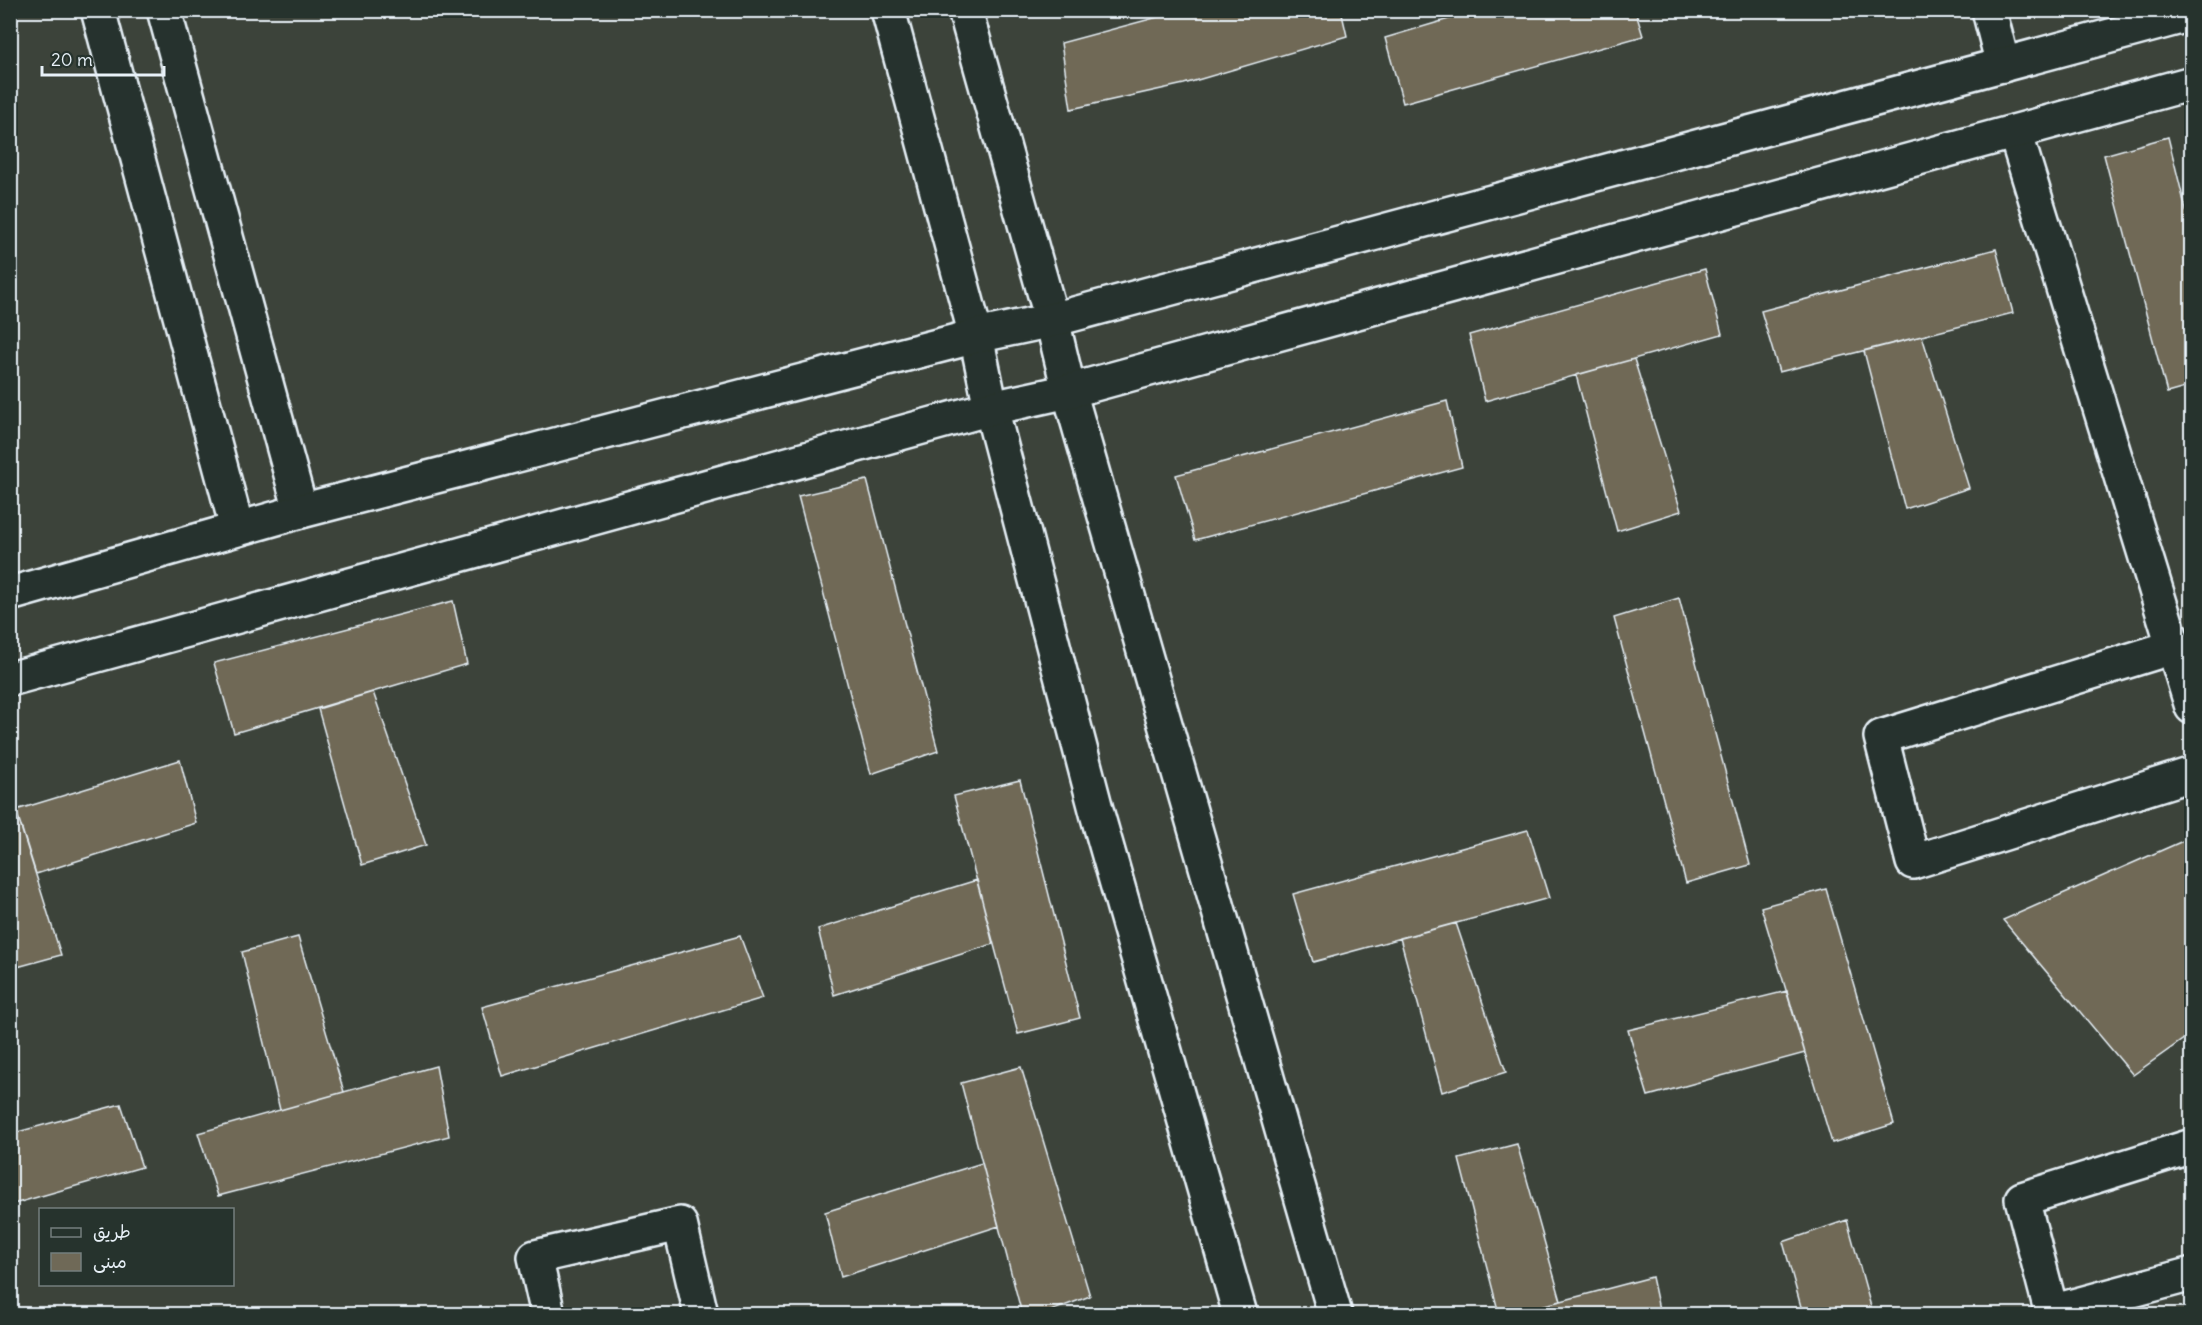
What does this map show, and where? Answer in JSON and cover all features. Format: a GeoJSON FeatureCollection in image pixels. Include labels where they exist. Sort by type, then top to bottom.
{"type":"FeatureCollection","features":[{"type":"Feature","properties":{"kind":"street"},"geometry":{"type":"LineString","coordinates":[[98,10],[237,528]]}},
{"type":"Feature","properties":{"kind":"street"},"geometry":{"type":"LineString","coordinates":[[164,10],[301,511]]}},
{"type":"Feature","properties":{"kind":"street"},"geometry":{"type":"LineString","coordinates":[[888,10],[976,336],[991,408],[1098,817],[1240,1314]]}},
{"type":"Feature","properties":{"kind":"street"},"geometry":{"type":"LineString","coordinates":[[965,10],[1052,320],[1069,391],[1335,1314]]}},
{"type":"Feature","properties":{"kind":"street"},"geometry":{"type":"LineString","coordinates":[[1989,10],[2003,65]]}},
{"type":"Feature","properties":{"kind":"street"},"geometry":{"type":"LineString","coordinates":[[10,594],[237,528],[976,336],[1052,320],[2192,14]]}},
{"type":"Feature","properties":{"kind":"street"},"geometry":{"type":"LineString","coordinates":[[10,679],[991,408],[1069,391],[2192,83]]}},
{"type":"Feature","properties":{"kind":"street"},"geometry":{"type":"LineString","coordinates":[[2015,132],[2192,707]]}},
{"type":"Feature","properties":{"kind":"street"},"geometry":{"type":"LineString","coordinates":[[2173,647],[1881,737],[1913,862],[2192,774]]}},
{"type":"Feature","properties":{"kind":"street"},"geometry":{"type":"LineString","coordinates":[[2192,1146],[2022,1199],[2051,1313],[2192,1274]]}},
{"type":"Feature","properties":{"kind":"street"},"geometry":{"type":"LineString","coordinates":[[548,1314],[535,1257],[680,1224],[701,1314]]}},
{"type":"Feature","properties":{"kind":"building"},"geometry":{"type":"Polygon","coordinates":[[[1184,10],[1341,10],[1347,36],[1184,84],[1071,109],[1061,43],[1184,10]]]}},
{"type":"Feature","properties":{"kind":"building"},"geometry":{"type":"Polygon","coordinates":[[[1479,10],[1635,10],[1643,36],[1403,103],[1385,38],[1479,10]]]}},
{"type":"Feature","properties":{"kind":"building"},"geometry":{"type":"Polygon","coordinates":[[[2168,137],[2192,234],[2192,386],[2167,393],[2104,155],[2168,137]]]}},
{"type":"Feature","properties":{"kind":"building"},"geometry":{"type":"Polygon","coordinates":[[[1996,249],[2013,313],[1779,372],[1761,311],[1996,249]]]}},
{"type":"Feature","properties":{"kind":"building"},"geometry":{"type":"Polygon","coordinates":[[[1705,269],[1722,334],[1485,401],[1469,335],[1705,269]]]}},
{"type":"Feature","properties":{"kind":"building"},"geometry":{"type":"Polygon","coordinates":[[[1922,336],[1969,488],[1905,509],[1864,351],[1922,336]]]}},
{"type":"Feature","properties":{"kind":"building"},"geometry":{"type":"Polygon","coordinates":[[[1634,359],[1681,511],[1617,531],[1576,375],[1634,359]]]}},
{"type":"Feature","properties":{"kind":"building"},"geometry":{"type":"Polygon","coordinates":[[[1447,401],[1462,467],[1195,540],[1176,475],[1447,401]]]}},
{"type":"Feature","properties":{"kind":"building"},"geometry":{"type":"Polygon","coordinates":[[[867,480],[938,751],[871,774],[798,496],[867,480]]]}},
{"type":"Feature","properties":{"kind":"building"},"geometry":{"type":"Polygon","coordinates":[[[1679,598],[1750,865],[1686,883],[1614,618],[1679,598]]]}},
{"type":"Feature","properties":{"kind":"building"},"geometry":{"type":"Polygon","coordinates":[[[453,601],[467,664],[234,733],[214,663],[453,601]]]}},
{"type":"Feature","properties":{"kind":"building"},"geometry":{"type":"Polygon","coordinates":[[[373,692],[426,845],[362,865],[318,709],[373,692]]]}},
{"type":"Feature","properties":{"kind":"building"},"geometry":{"type":"Polygon","coordinates":[[[180,760],[196,823],[36,874],[16,810],[180,760]]]}},
{"type":"Feature","properties":{"kind":"building"},"geometry":{"type":"Polygon","coordinates":[[[1020,780],[1080,1018],[1018,1034],[954,796],[1020,780]]]}},
{"type":"Feature","properties":{"kind":"building"},"geometry":{"type":"Polygon","coordinates":[[[10,792],[61,955],[10,969],[10,792]]]}},
{"type":"Feature","properties":{"kind":"building"},"geometry":{"type":"Polygon","coordinates":[[[1528,830],[1549,898],[1313,962],[1293,894],[1528,830]]]}},
{"type":"Feature","properties":{"kind":"building"},"geometry":{"type":"Polygon","coordinates":[[[2192,837],[2192,1033],[2133,1075],[2003,920],[2192,837]]]}},
{"type":"Feature","properties":{"kind":"building"},"geometry":{"type":"Polygon","coordinates":[[[977,880],[993,944],[834,995],[818,929],[977,880]]]}},
{"type":"Feature","properties":{"kind":"building"},"geometry":{"type":"Polygon","coordinates":[[[1826,889],[1894,1124],[1832,1143],[1761,907],[1826,889]]]}},
{"type":"Feature","properties":{"kind":"building"},"geometry":{"type":"Polygon","coordinates":[[[1456,923],[1506,1072],[1442,1092],[1400,938],[1456,923]]]}},
{"type":"Feature","properties":{"kind":"building"},"geometry":{"type":"Polygon","coordinates":[[[740,936],[763,998],[502,1076],[482,1007],[740,936]]]}},
{"type":"Feature","properties":{"kind":"building"},"geometry":{"type":"Polygon","coordinates":[[[298,937],[344,1092],[280,1110],[242,952],[298,937]]]}},
{"type":"Feature","properties":{"kind":"building"},"geometry":{"type":"Polygon","coordinates":[[[1787,991],[1805,1053],[1648,1096],[1628,1030],[1787,991]]]}},
{"type":"Feature","properties":{"kind":"building"},"geometry":{"type":"Polygon","coordinates":[[[436,1066],[449,1136],[218,1196],[198,1133],[436,1066]]]}},
{"type":"Feature","properties":{"kind":"building"},"geometry":{"type":"Polygon","coordinates":[[[1021,1067],[1090,1296],[1043,1314],[1022,1314],[961,1083],[1021,1067]]]}},
{"type":"Feature","properties":{"kind":"building"},"geometry":{"type":"Polygon","coordinates":[[[121,1104],[142,1167],[10,1205],[10,1134],[121,1104]]]}},
{"type":"Feature","properties":{"kind":"building"},"geometry":{"type":"Polygon","coordinates":[[[1517,1144],[1561,1301],[1508,1314],[1499,1314],[1459,1159],[1517,1144]]]}},
{"type":"Feature","properties":{"kind":"building"},"geometry":{"type":"Polygon","coordinates":[[[982,1163],[999,1226],[841,1277],[825,1212],[982,1163]]]}},
{"type":"Feature","properties":{"kind":"building"},"geometry":{"type":"Polygon","coordinates":[[[1847,1220],[1873,1314],[1803,1314],[1783,1242],[1847,1220]]]}},
{"type":"Feature","properties":{"kind":"building"},"geometry":{"type":"Polygon","coordinates":[[[1652,1277],[1660,1314],[1508,1314],[1561,1301],[1652,1277]]]}}]}
